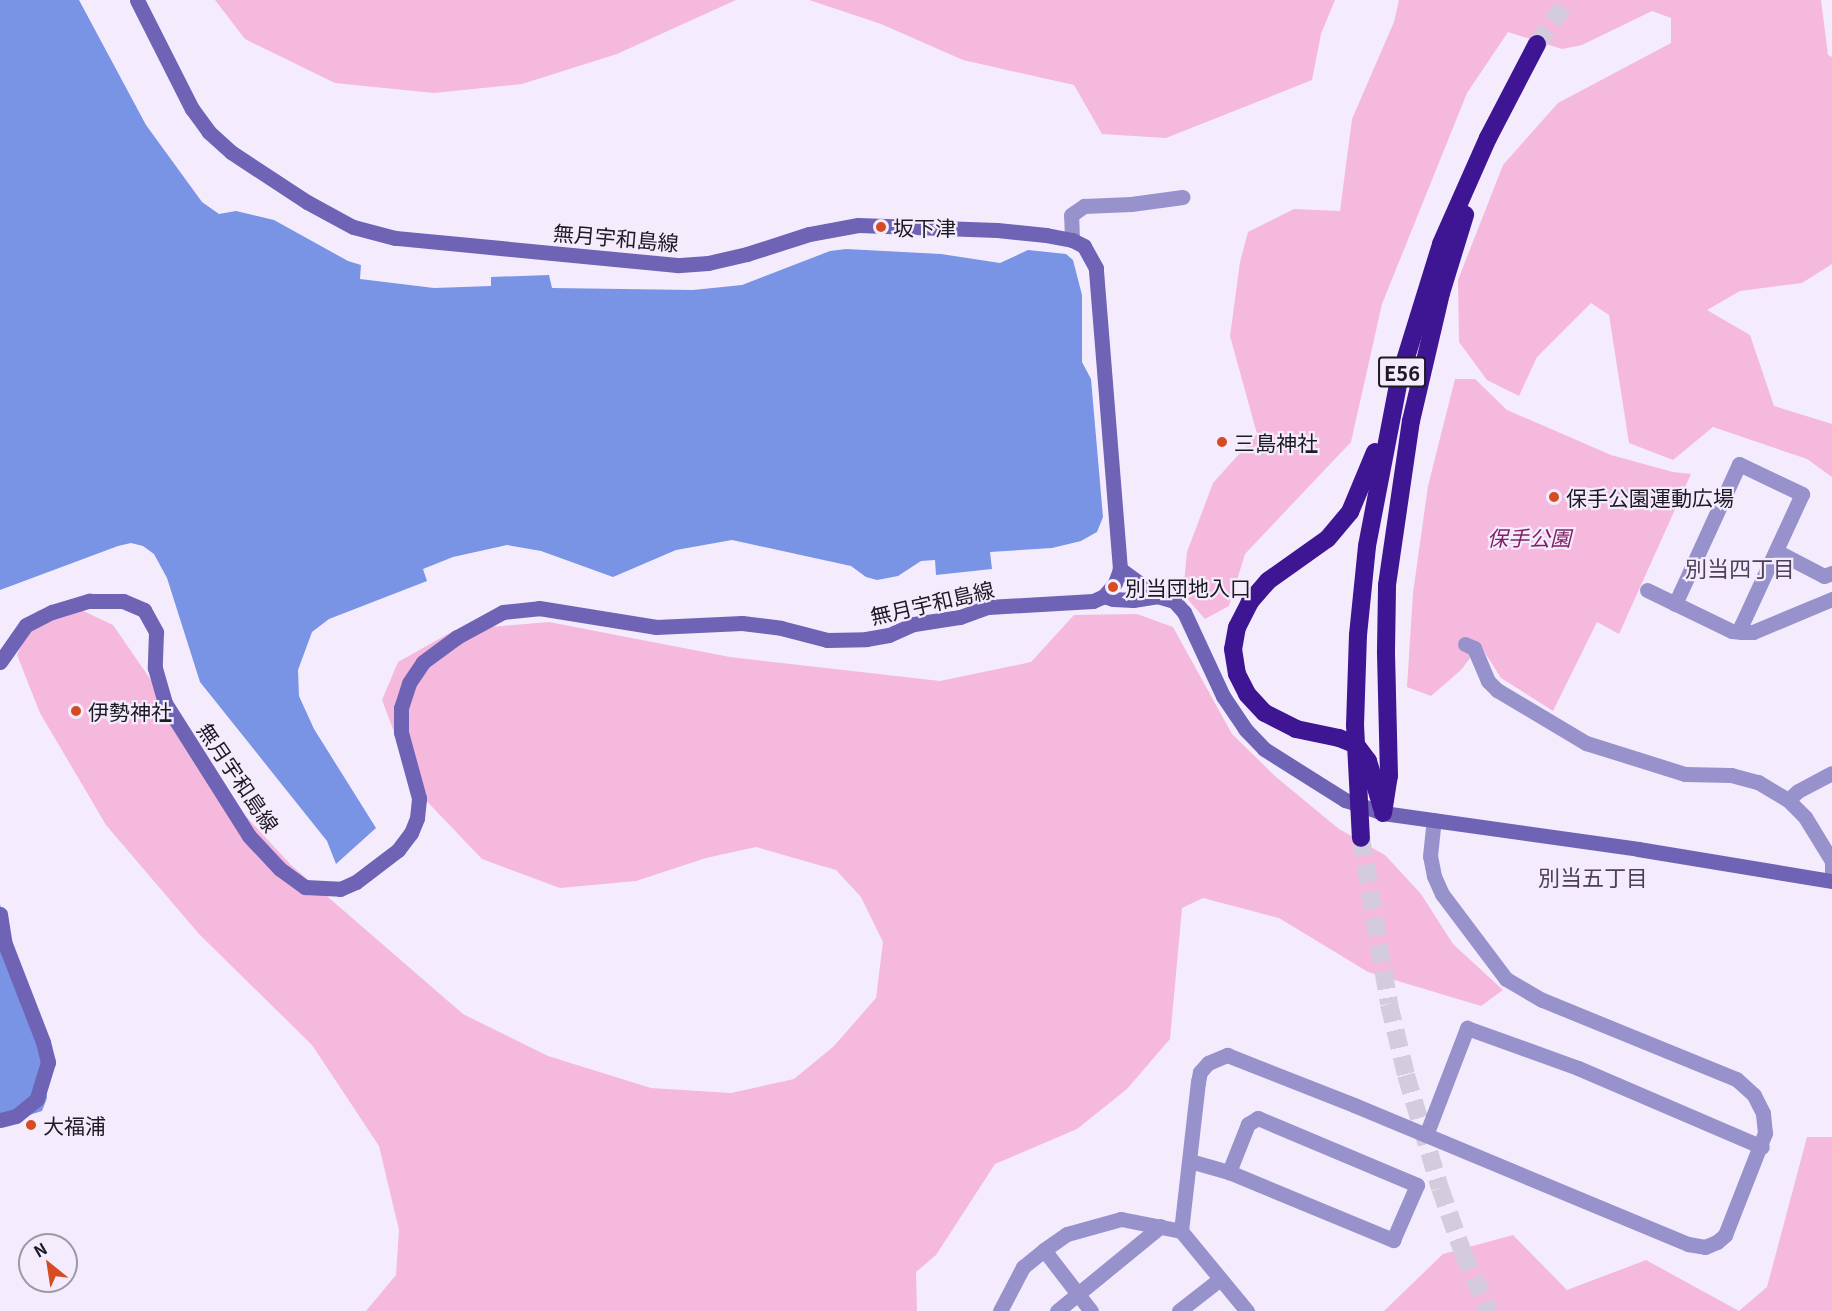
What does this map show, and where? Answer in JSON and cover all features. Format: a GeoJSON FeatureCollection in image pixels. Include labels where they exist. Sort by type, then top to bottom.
{"type":"FeatureCollection","features":[{"type":"Feature","properties":{"kind":"highway","name":"E56"},"geometry":{"type":"LineString","coordinates":[[1361,838],[1355,725],[1358,635],[1368,546],[1399,380],[1441,244],[1488,138],[1537,44]]}},
{"type":"Feature","properties":{"kind":"highway"},"geometry":{"type":"LineString","coordinates":[[1383,813],[1389,776],[1386,651],[1388,585],[1411,421],[1441,293],[1488,138]]}},
{"type":"Feature","properties":{"kind":"highway"},"geometry":{"type":"LineString","coordinates":[[1383,813],[1368,761],[1356,745],[1339,738],[1296,729],[1265,713],[1247,694],[1237,674],[1233,649],[1237,627],[1250,602],[1268,581],[1328,538],[1350,512],[1368,472],[1399,380]]}},
{"type":"Feature","properties":{"kind":"main road","name":"無月宇和島線"},"geometry":{"type":"LineString","coordinates":[[137,0],[192,109],[208,132],[231,152],[307,202],[353,226],[395,238],[677,265],[708,262],[747,254],[818,232],[858,225],[997,231],[1072,240]]}},
{"type":"Feature","properties":{"kind":"main road"},"geometry":{"type":"LineString","coordinates":[[1072,240],[1084,246],[1096,268],[1120,569],[1115,583],[1104,596],[1133,600],[1157,596]]}},
{"type":"Feature","properties":{"kind":"main road"},"geometry":{"type":"LineString","coordinates":[[1120,569],[1157,596],[1174,601],[1184,612],[1230,709],[1264,749],[1345,800],[1383,813],[1638,849],[1832,880]]}},
{"type":"Feature","properties":{"kind":"main road","name":"無月宇和島線"},"geometry":{"type":"LineString","coordinates":[[0,662],[26,625],[52,612],[89,601],[123,601],[144,610],[156,632],[155,668],[165,703],[249,836],[280,869],[305,887],[340,889],[356,882],[398,850],[411,833],[417,818],[419,798],[401,732],[401,708],[409,683],[423,662],[457,637],[503,612],[538,608],[656,627],[742,623],[781,628],[827,640],[866,639],[889,635],[914,624],[960,617],[988,607],[1057,605],[1093,601],[1104,596]]}},
{"type":"Feature","properties":{"kind":"main road"},"geometry":{"type":"LineString","coordinates":[[0,914],[5,944],[43,1042],[48,1062],[37,1099],[16,1116],[0,1120]]}},
{"type":"Feature","properties":{"kind":"street"},"geometry":{"type":"LineString","coordinates":[[1072,240],[1071,215],[1084,206],[1131,204],[1183,197]]}},
{"type":"Feature","properties":{"kind":"street"},"geometry":{"type":"LineString","coordinates":[[1675,604],[1739,464],[1802,494],[1741,626],[1742,632]]}},
{"type":"Feature","properties":{"kind":"street"},"geometry":{"type":"LineString","coordinates":[[1776,551],[1824,576],[1832,573]]}},
{"type":"Feature","properties":{"kind":"street"},"geometry":{"type":"LineString","coordinates":[[1647,590],[1732,631],[1742,632],[1753,632],[1832,599]]}},
{"type":"Feature","properties":{"kind":"street"},"geometry":{"type":"LineString","coordinates":[[1466,644],[1474,648],[1488,681],[1497,690],[1586,743],[1682,774],[1731,776],[1758,782],[1788,800],[1805,817],[1832,861],[1832,880]]}},
{"type":"Feature","properties":{"kind":"street"},"geometry":{"type":"LineString","coordinates":[[1788,800],[1798,791],[1832,773]]}},
{"type":"Feature","properties":{"kind":"street"},"geometry":{"type":"LineString","coordinates":[[1181,1231],[1200,1072],[1208,1063],[1227,1055],[1688,1244],[1705,1247],[1717,1242],[1725,1235],[1762,1147],[1765,1133],[1763,1113],[1754,1095],[1736,1079],[1542,1000],[1520,989],[1506,978],[1442,894],[1434,876],[1430,856],[1434,820]]}},
{"type":"Feature","properties":{"kind":"street"},"geometry":{"type":"LineString","coordinates":[[1426,1135],[1467,1028],[1578,1068],[1762,1147]]}},
{"type":"Feature","properties":{"kind":"street"},"geometry":{"type":"LineString","coordinates":[[1190,1161],[1229,1172],[1393,1240],[1417,1185],[1258,1118],[1248,1124],[1229,1172]]}},
{"type":"Feature","properties":{"kind":"street"},"geometry":{"type":"LineString","coordinates":[[1000,1311],[1023,1267],[1044,1250],[1067,1234],[1121,1219],[1181,1231],[1247,1311]]}},
{"type":"Feature","properties":{"kind":"street"},"geometry":{"type":"LineString","coordinates":[[1057,1311],[1161,1227]]}},
{"type":"Feature","properties":{"kind":"street"},"geometry":{"type":"LineString","coordinates":[[1044,1250],[1091,1311]]}},
{"type":"Feature","properties":{"kind":"street"},"geometry":{"type":"LineString","coordinates":[[1179,1311],[1220,1279]]}},
{"type":"Feature","properties":{"kind":"green space"},"geometry":{"type":"Polygon","coordinates":[[[215,0],[736,0],[617,54],[522,84],[434,93],[335,83],[245,39],[215,0]]]}},
{"type":"Feature","properties":{"kind":"green space"},"geometry":{"type":"Polygon","coordinates":[[[809,0],[1335,0],[1321,34],[1312,80],[1166,138],[1102,134],[1074,85],[963,60],[881,24],[809,0]]]}},
{"type":"Feature","properties":{"kind":"green space"},"geometry":{"type":"Polygon","coordinates":[[[1399,0],[1821,0],[1828,55],[1832,57],[1832,264],[1802,283],[1740,291],[1707,310],[1750,335],[1774,406],[1832,424],[1832,477],[1807,459],[1713,427],[1673,460],[1629,443],[1609,315],[1591,303],[1537,357],[1519,396],[1487,380],[1459,342],[1458,280],[1503,165],[1558,103],[1671,43],[1671,18],[1652,11],[1582,45],[1562,49],[1508,32],[1467,93],[1382,304],[1351,442],[1245,554],[1229,606],[1205,619],[1183,594],[1187,552],[1213,483],[1257,434],[1230,336],[1240,262],[1248,232],[1294,209],[1340,211],[1352,119],[1394,22],[1399,0]]]}},
{"type":"Feature","properties":{"kind":"green space","name":"保手公園"},"geometry":{"type":"Polygon","coordinates":[[[1455,379],[1475,379],[1507,410],[1611,455],[1673,472],[1691,474],[1619,634],[1597,622],[1553,711],[1501,678],[1480,645],[1461,670],[1431,696],[1407,687],[1413,593],[1428,486],[1455,379]]]}},
{"type":"Feature","properties":{"kind":"green space"},"geometry":{"type":"Polygon","coordinates":[[[69,604],[113,625],[242,812],[291,865],[463,1014],[548,1056],[651,1088],[731,1093],[794,1079],[834,1046],[876,998],[883,942],[861,897],[836,870],[756,847],[706,858],[636,881],[560,888],[482,859],[416,790],[382,700],[398,662],[455,630],[549,622],[730,657],[940,681],[1031,662],[1074,615],[1137,614],[1173,627],[1232,734],[1276,777],[1339,829],[1385,855],[1421,894],[1453,944],[1503,990],[1481,1006],[1368,972],[1279,918],[1203,898],[1182,908],[1170,1039],[1127,1089],[1077,1129],[995,1164],[936,1255],[916,1272],[917,1311],[366,1311],[396,1275],[399,1230],[379,1146],[312,1045],[199,934],[106,825],[40,713],[17,655],[37,611],[69,604]]]}},
{"type":"Feature","properties":{"kind":"green space"},"geometry":{"type":"Polygon","coordinates":[[[1807,1137],[1832,1137],[1832,1311],[1739,1311],[1767,1287],[1807,1137]]]}},
{"type":"Feature","properties":{"kind":"green space"},"geometry":{"type":"Polygon","coordinates":[[[1513,1235],[1567,1290],[1646,1260],[1739,1311],[1384,1311],[1443,1254],[1513,1235]]]}},
{"type":"Feature","properties":{"kind":"water"},"geometry":{"type":"Polygon","coordinates":[[[0,0],[79,0],[146,125],[202,202],[219,214],[236,211],[274,220],[348,261],[361,265],[360,279],[434,288],[491,286],[491,277],[549,275],[552,288],[693,290],[742,285],[830,251],[846,249],[941,254],[1000,263],[1028,250],[1066,254],[1073,260],[1082,295],[1082,362],[1091,379],[1103,517],[1097,532],[1081,541],[1052,548],[990,552],[992,569],[936,575],[935,560],[921,561],[898,576],[877,580],[866,577],[851,566],[732,540],[676,550],[613,577],[541,551],[507,545],[453,557],[423,569],[427,581],[329,619],[312,632],[298,670],[299,696],[314,729],[376,828],[336,864],[327,841],[200,682],[167,578],[154,554],[143,546],[131,543],[118,546],[0,590],[0,0]]]}},
{"type":"Feature","properties":{"kind":"water"},"geometry":{"type":"Polygon","coordinates":[[[0,904],[44,1063],[47,1098],[42,1111],[0,1124],[0,904]]]}},
{"type":"Feature","properties":{"kind":"tunnel"},"geometry":{"type":"LineString","coordinates":[[1537,44],[1568,0]]}},
{"type":"Feature","properties":{"kind":"tunnel"},"geometry":{"type":"LineString","coordinates":[[1361,838],[1389,1004],[1406,1075],[1440,1188],[1463,1253],[1489,1311]]}},
{"type":"Feature","properties":{"kind":"place","name":"坂下津"},"geometry":{"type":"Point","coordinates":[881,227]}},
{"type":"Feature","properties":{"kind":"place","name":"三島神社"},"geometry":{"type":"Point","coordinates":[1222,442]}},
{"type":"Feature","properties":{"kind":"place","name":"保手公園運動広場"},"geometry":{"type":"Point","coordinates":[1554,497]}},
{"type":"Feature","properties":{"kind":"place","name":"別当団地入口"},"geometry":{"type":"Point","coordinates":[1113,587]}},
{"type":"Feature","properties":{"kind":"place","name":"伊勢神社"},"geometry":{"type":"Point","coordinates":[76,711]}},
{"type":"Feature","properties":{"kind":"place","name":"大福浦"},"geometry":{"type":"Point","coordinates":[31,1125]}},
{"type":"Feature","properties":{"kind":"district","name":"別当四丁目"},"geometry":{"type":"Point","coordinates":[1740,568]}},
{"type":"Feature","properties":{"kind":"district","name":"別当五丁目"},"geometry":{"type":"Point","coordinates":[1593,877]}}]}
